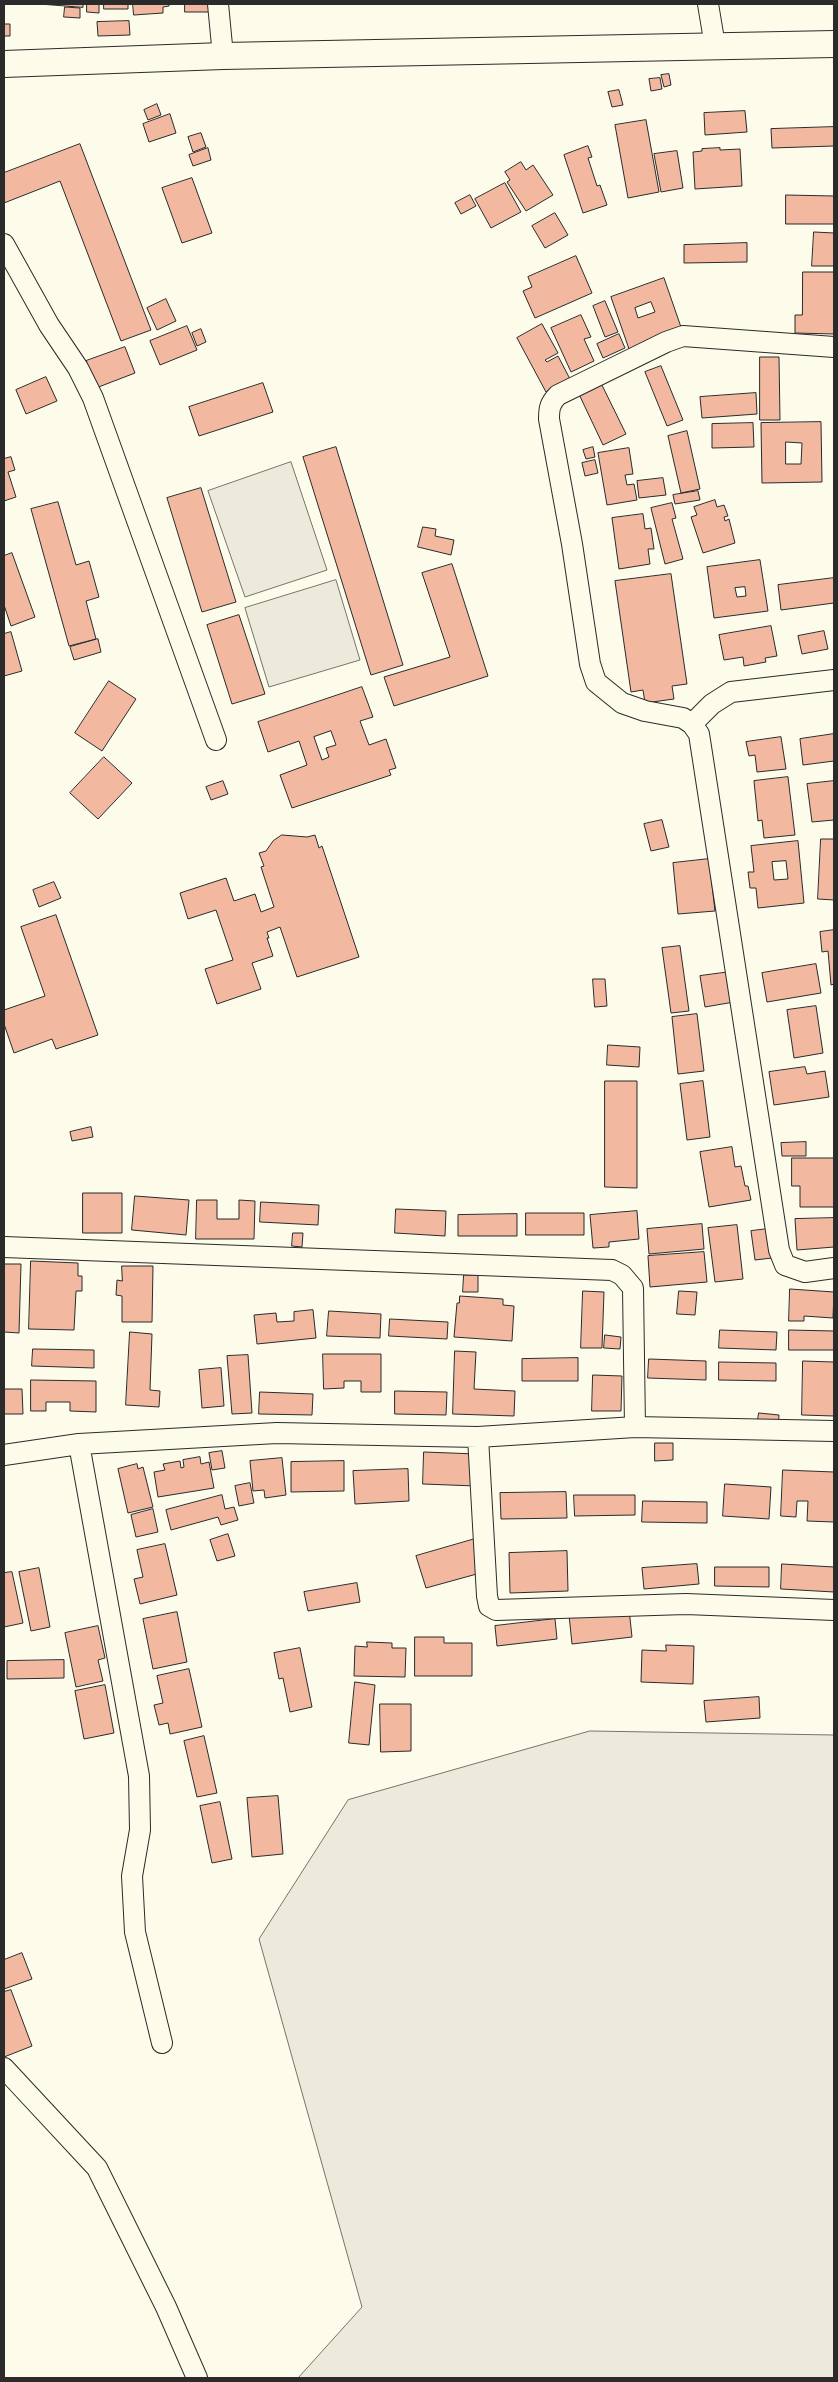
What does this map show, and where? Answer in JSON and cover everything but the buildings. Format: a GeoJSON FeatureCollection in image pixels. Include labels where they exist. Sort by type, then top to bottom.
{"type":"FeatureCollection","features":[{"type":"Feature","properties":{"kind":"main road"},"geometry":{"type":"LineString","coordinates":[[4,64],[223,56],[834,44]]}},
{"type":"Feature","properties":{"kind":"street"},"geometry":{"type":"LineString","coordinates":[[218,4],[223,56]]}},
{"type":"Feature","properties":{"kind":"street"},"geometry":{"type":"LineString","coordinates":[[708,4],[715,46]]}},
{"type":"Feature","properties":{"kind":"street"},"geometry":{"type":"LineString","coordinates":[[4,244],[49,325],[78,368],[93,398],[216,740]]}},
{"type":"Feature","properties":{"kind":"street"},"geometry":{"type":"LineString","coordinates":[[834,347],[684,336],[666,342],[558,395],[549,408],[549,419],[572,544],[590,664],[596,682],[622,703],[645,711],[683,718],[692,724],[698,734],[779,1250],[785,1265],[805,1272],[834,1268]]}},
{"type":"Feature","properties":{"kind":"street"},"geometry":{"type":"LineString","coordinates":[[692,724],[712,704],[731,692],[834,680]]}},
{"type":"Feature","properties":{"kind":"street"},"geometry":{"type":"LineString","coordinates":[[4,1247],[612,1270],[622,1275],[633,1288],[635,1427]]}},
{"type":"Feature","properties":{"kind":"street"},"geometry":{"type":"LineString","coordinates":[[4,1455],[79,1444],[277,1433],[478,1437],[635,1427],[834,1431]]}},
{"type":"Feature","properties":{"kind":"street"},"geometry":{"type":"LineString","coordinates":[[478,1437],[487,1596],[490,1606],[496,1610],[686,1604],[834,1610]]}},
{"type":"Feature","properties":{"kind":"street"},"geometry":{"type":"LineString","coordinates":[[79,1444],[139,1776],[140,1830],[132,1876],[135,1932],[162,2043]]}},
{"type":"Feature","properties":{"kind":"street"},"geometry":{"type":"LineString","coordinates":[[4,2068],[97,2168],[166,2307],[197,2378]]}},
{"type":"Feature","properties":{"kind":"shaded area"},"geometry":{"type":"Polygon","coordinates":[[[291,462],[327,570],[245,597],[208,491],[291,462]]]}},
{"type":"Feature","properties":{"kind":"shaded area"},"geometry":{"type":"Polygon","coordinates":[[[336,580],[360,660],[269,687],[245,608],[336,580]]]}},
{"type":"Feature","properties":{"kind":"shaded area"},"geometry":{"type":"Polygon","coordinates":[[[590,1731],[834,1735],[834,2378],[298,2378],[362,2307],[259,1939],[348,1800],[590,1731]]]}}]}
